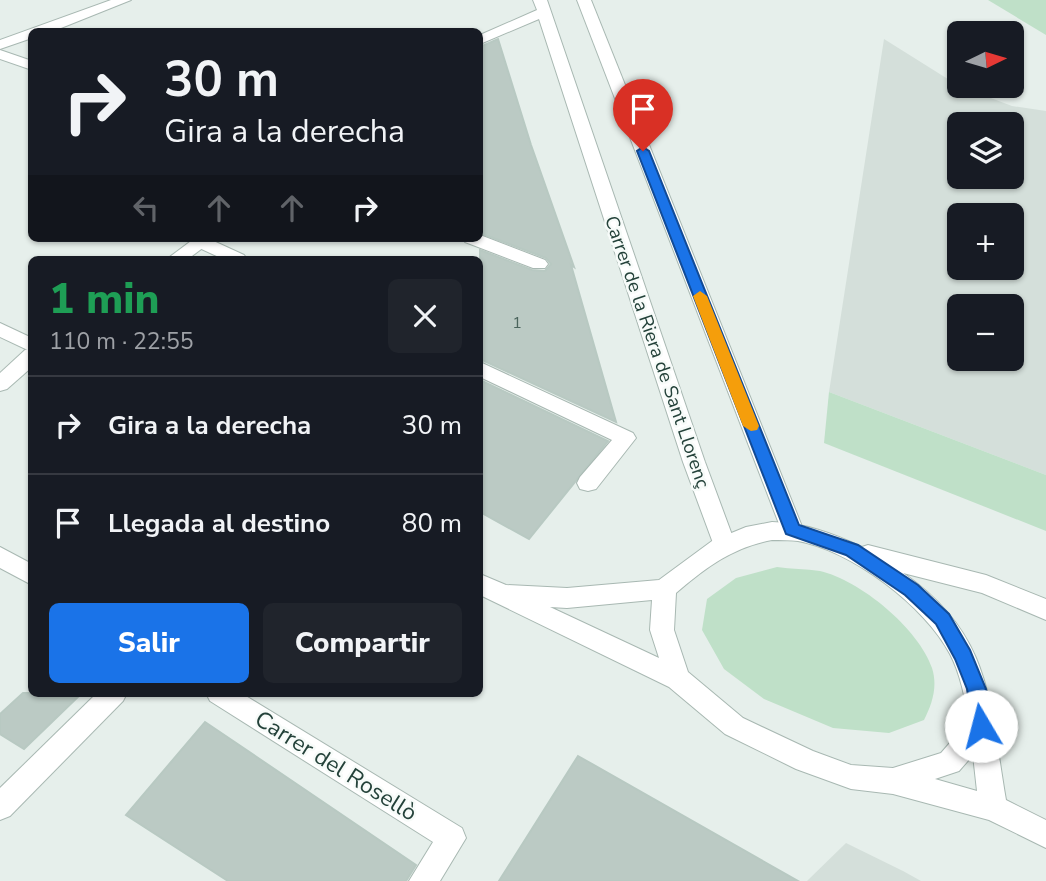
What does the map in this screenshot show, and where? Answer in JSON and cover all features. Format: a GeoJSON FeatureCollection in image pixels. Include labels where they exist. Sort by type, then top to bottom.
{"type":"FeatureCollection","features":[{"type":"Feature","properties":{"kind":"street"},"geometry":{"type":"LineString","coordinates":[[48,28],[124,0]]}},
{"type":"Feature","properties":{"kind":"street"},"geometry":{"type":"LineString","coordinates":[[584,0],[792,529]]}},
{"type":"Feature","properties":{"kind":"street"},"geometry":{"type":"LineString","coordinates":[[483,38],[542,6]]}},
{"type":"Feature","properties":{"kind":"street","name":"Carrer de la Riera de Sant Llorenç"},"geometry":{"type":"LineString","coordinates":[[542,6],[689,449],[724,543]]}},
{"type":"Feature","properties":{"kind":"street"},"geometry":{"type":"LineString","coordinates":[[0,45],[28,34]]}},
{"type":"Feature","properties":{"kind":"street"},"geometry":{"type":"LineString","coordinates":[[0,54],[28,64]]}},
{"type":"Feature","properties":{"kind":"street"},"geometry":{"type":"LineString","coordinates":[[180,256],[201,242]]}},
{"type":"Feature","properties":{"kind":"street"},"geometry":{"type":"LineString","coordinates":[[208,242],[233,256]]}},
{"type":"Feature","properties":{"kind":"street"},"geometry":{"type":"LineString","coordinates":[[481,242],[539,264]]}},
{"type":"Feature","properties":{"kind":"street"},"geometry":{"type":"LineString","coordinates":[[0,329],[28,344]]}},
{"type":"Feature","properties":{"kind":"street"},"geometry":{"type":"LineString","coordinates":[[0,384],[28,359]]}},
{"type":"Feature","properties":{"kind":"street"},"geometry":{"type":"LineString","coordinates":[[483,370],[626,438],[587,483]]}},
{"type":"Feature","properties":{"kind":"street"},"geometry":{"type":"LineString","coordinates":[[488,588],[567,598],[664,589],[693,562],[724,543],[755,534],[792,529],[852,550],[986,585],[1046,610]]}},
{"type":"Feature","properties":{"kind":"street"},"geometry":{"type":"LineString","coordinates":[[852,550],[911,590],[942,619],[964,656],[976,689],[994,808]]}},
{"type":"Feature","properties":{"kind":"street"},"geometry":{"type":"LineString","coordinates":[[0,556],[28,574]]}},
{"type":"Feature","properties":{"kind":"street"},"geometry":{"type":"LineString","coordinates":[[488,588],[677,679],[734,726],[805,760],[851,777],[893,781],[994,808],[1046,835]]}},
{"type":"Feature","properties":{"kind":"street"},"geometry":{"type":"LineString","coordinates":[[664,589],[662,630],[677,679]]}},
{"type":"Feature","properties":{"kind":"street"},"geometry":{"type":"LineString","coordinates":[[0,807],[110,697]]}},
{"type":"Feature","properties":{"kind":"street","name":"Carrer del Rosellò"},"geometry":{"type":"LineString","coordinates":[[225,697],[452,838],[423,881]]}},
{"type":"Feature","properties":{"kind":"street"},"geometry":{"type":"LineString","coordinates":[[893,781],[950,762],[981,726]]}},
{"type":"Feature","properties":{"kind":"shaded area"},"geometry":{"type":"Polygon","coordinates":[[[884,39],[947,78],[947,98],[991,98],[1012,106],[1046,111],[1046,475],[829,392],[884,39]]]}},
{"type":"Feature","properties":{"kind":"shaded area"},"geometry":{"type":"Polygon","coordinates":[[[846,843],[903,871],[921,881],[807,881],[846,843]]]}},
{"type":"Feature","properties":{"kind":"green space"},"geometry":{"type":"Polygon","coordinates":[[[988,0],[1046,0],[1046,35],[988,0]]]}},
{"type":"Feature","properties":{"kind":"green space"},"geometry":{"type":"Polygon","coordinates":[[[829,392],[1046,475],[1046,531],[824,443],[829,392]]]}},
{"type":"Feature","properties":{"kind":"green space"},"geometry":{"type":"Polygon","coordinates":[[[777,567],[820,571],[836,576],[870,595],[901,623],[925,653],[934,675],[933,695],[924,720],[889,733],[833,728],[764,699],[724,669],[702,630],[707,599],[736,578],[777,567]]]}},
{"type":"Feature","properties":{"kind":"building"},"geometry":{"type":"Polygon","coordinates":[[[498,39],[531,145],[574,267],[571,265],[616,422],[483,360],[483,256],[480,256],[480,250],[532,270],[545,271],[551,264],[546,258],[483,234],[483,46],[498,39]]]}},
{"type":"Feature","properties":{"kind":"building"},"geometry":{"type":"Polygon","coordinates":[[[483,381],[608,441],[529,539],[483,514],[483,381]]]}},
{"type":"Feature","properties":{"kind":"building"},"geometry":{"type":"Polygon","coordinates":[[[23,693],[28,693],[28,697],[78,697],[24,749],[0,734],[0,714],[23,693]]]}},
{"type":"Feature","properties":{"kind":"building"},"geometry":{"type":"Polygon","coordinates":[[[205,722],[416,865],[406,881],[228,881],[126,815],[205,722]]]}},
{"type":"Feature","properties":{"kind":"building"},"geometry":{"type":"Polygon","coordinates":[[[578,756],[798,881],[499,881],[578,756]]]}},
{"type":"Feature","properties":{"kind":"slow traffic"},"geometry":{"type":"LineString","coordinates":[[700,296],[751,426]]}},
{"type":"Feature","properties":{"kind":"route"},"geometry":{"type":"LineString","coordinates":[[643,151],[792,529],[813,534],[852,550],[911,590],[942,619],[964,656],[976,689],[981,726]]}}]}
